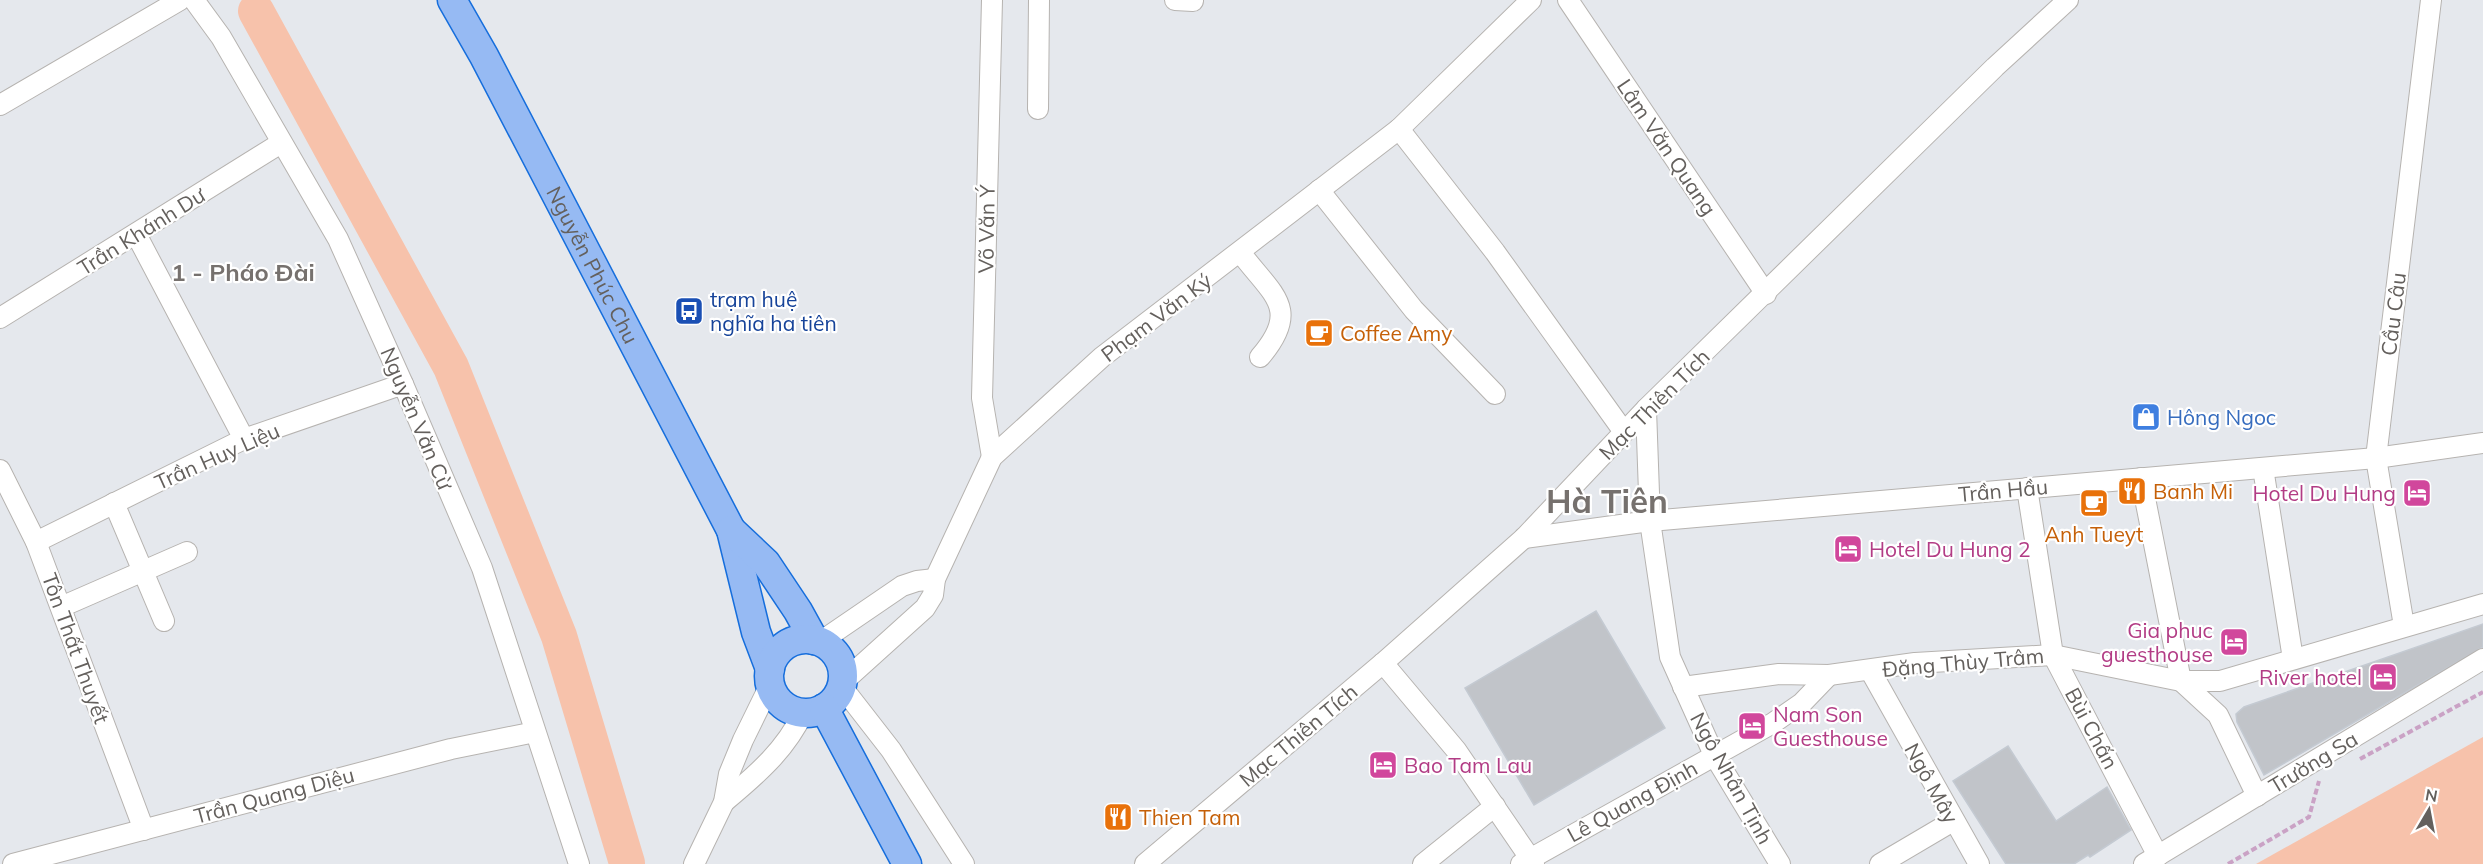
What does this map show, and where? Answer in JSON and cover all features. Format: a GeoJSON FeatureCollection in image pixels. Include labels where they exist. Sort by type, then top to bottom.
{"type":"FeatureCollection","features":[{"type":"Feature","properties":{"kind":"highway","name":"Nguyễn Phúc Chu"},"geometry":{"type":"LineString","coordinates":[[452,0],[484,56],[731,531],[751,616],[770,677]]}},
{"type":"Feature","properties":{"kind":"highway","name":"Nguyễn Phúc Chu"},"geometry":{"type":"LineString","coordinates":[[731,531],[766,564],[817,641]]}},
{"type":"Feature","properties":{"kind":"highway"},"geometry":{"type":"LineString","coordinates":[[828,698],[784,706],[770,677],[782,649],[791,642],[817,641],[831,649],[838,658],[828,698],[907,864]]}},
{"type":"Feature","properties":{"kind":"street"},"geometry":{"type":"LineString","coordinates":[[0,105],[180,0]]}},
{"type":"Feature","properties":{"kind":"street","name":"Nguyễn Văn Cừ"},"geometry":{"type":"LineString","coordinates":[[194,0],[220,38],[338,239],[403,384],[482,568],[579,864]]}},
{"type":"Feature","properties":{"kind":"street","name":"Võ Văn Ý"},"geometry":{"type":"LineString","coordinates":[[992,0],[982,398],[992,458]]}},
{"type":"Feature","properties":{"kind":"street"},"geometry":{"type":"LineString","coordinates":[[1038,109],[1039,0]]}},
{"type":"Feature","properties":{"kind":"street","name":"Phạm Văn Ký"},"geometry":{"type":"LineString","coordinates":[[724,802],[774,756],[795,728],[925,608],[933,595],[935,579],[992,458],[1102,357],[1399,129],[1531,0]]}},
{"type":"Feature","properties":{"kind":"street","name":"Lâm Văn Quang"},"geometry":{"type":"LineString","coordinates":[[1568,0],[1766,294]]}},
{"type":"Feature","properties":{"kind":"street","name":"Mạc Thiên Tích"},"geometry":{"type":"LineString","coordinates":[[1145,864],[1383,663],[1524,538],[1647,408],[1766,294],[1995,67],[2068,0]]}},
{"type":"Feature","properties":{"kind":"street","name":"Cầu Câu"},"geometry":{"type":"LineString","coordinates":[[2404,626],[2376,458],[2432,0]]}},
{"type":"Feature","properties":{"kind":"street"},"geometry":{"type":"LineString","coordinates":[[1399,129],[1495,252],[1624,432]]}},
{"type":"Feature","properties":{"kind":"street","name":"Trần Khánh Dư"},"geometry":{"type":"LineString","coordinates":[[0,318],[281,143]]}},
{"type":"Feature","properties":{"kind":"street"},"geometry":{"type":"LineString","coordinates":[[1319,190],[1414,310],[1495,394]]}},
{"type":"Feature","properties":{"kind":"street"},"geometry":{"type":"LineString","coordinates":[[136,234],[244,440]]}},
{"type":"Feature","properties":{"kind":"street"},"geometry":{"type":"LineString","coordinates":[[1240,252],[1281,306],[1282,321],[1276,339],[1260,357]]}},
{"type":"Feature","properties":{"kind":"street","name":"Trần Huy Liệu"},"geometry":{"type":"LineString","coordinates":[[36,542],[244,440],[403,384]]}},
{"type":"Feature","properties":{"kind":"street","name":"Ngô Nhân Tịnh"},"geometry":{"type":"LineString","coordinates":[[1647,408],[1650,521],[1670,657],[1714,755],[1780,864]]}},
{"type":"Feature","properties":{"kind":"street","name":"Trần Hầu"},"geometry":{"type":"LineString","coordinates":[[1524,538],[1650,521],[2376,458],[2483,443]]}},
{"type":"Feature","properties":{"kind":"street"},"geometry":{"type":"LineString","coordinates":[[2263,468],[2293,659]]}},
{"type":"Feature","properties":{"kind":"street","name":"Tôn Thất Thuyết"},"geometry":{"type":"LineString","coordinates":[[0,470],[36,542],[144,830]]}},
{"type":"Feature","properties":{"kind":"street"},"geometry":{"type":"LineString","coordinates":[[2141,478],[2181,681],[2218,715],[2257,796]]}},
{"type":"Feature","properties":{"kind":"street","name":"Bùi Chấn"},"geometry":{"type":"LineString","coordinates":[[2027,488],[2053,655],[2151,860]]}},
{"type":"Feature","properties":{"kind":"street"},"geometry":{"type":"LineString","coordinates":[[114,503],[164,621]]}},
{"type":"Feature","properties":{"kind":"street"},"geometry":{"type":"LineString","coordinates":[[61,607],[187,552]]}},
{"type":"Feature","properties":{"kind":"street"},"geometry":{"type":"LineString","coordinates":[[817,641],[902,586],[917,580],[935,579]]}},
{"type":"Feature","properties":{"kind":"street","name":"Đặng Thùy Trâm"},"geometry":{"type":"LineString","coordinates":[[1683,687],[1779,675],[1829,675],[1915,663],[2053,655],[2181,681],[2220,681],[2483,604]]}},
{"type":"Feature","properties":{"kind":"street","name":"Trường Sa"},"geometry":{"type":"LineString","coordinates":[[2151,860],[2483,659]]}},
{"type":"Feature","properties":{"kind":"street"},"geometry":{"type":"LineString","coordinates":[[1383,663],[1456,750],[1495,806],[1529,862]]}},
{"type":"Feature","properties":{"kind":"street","name":"Ngô Mây"},"geometry":{"type":"LineString","coordinates":[[1870,670],[1979,864]]}},
{"type":"Feature","properties":{"kind":"street","name":"Lê Quang Định"},"geometry":{"type":"LineString","coordinates":[[1529,862],[1792,710],[1829,675]]}},
{"type":"Feature","properties":{"kind":"street"},"geometry":{"type":"LineString","coordinates":[[694,864],[724,802],[729,774],[770,677]]}},
{"type":"Feature","properties":{"kind":"street"},"geometry":{"type":"LineString","coordinates":[[828,698],[914,783],[964,864]]}},
{"type":"Feature","properties":{"kind":"street","name":"Trần Quang Diệu"},"geometry":{"type":"LineString","coordinates":[[13,864],[451,749],[536,732]]}},
{"type":"Feature","properties":{"kind":"street"},"geometry":{"type":"LineString","coordinates":[[1422,864],[1495,806]]}},
{"type":"Feature","properties":{"kind":"street"},"geometry":{"type":"LineString","coordinates":[[1880,864],[1953,821]]}},
{"type":"Feature","properties":{"kind":"path"},"geometry":{"type":"LineString","coordinates":[[2359,759],[2483,692]]}},
{"type":"Feature","properties":{"kind":"path"},"geometry":{"type":"LineString","coordinates":[[2228,864],[2309,817],[2318,782],[2328,776]]}},
{"type":"Feature","properties":{"kind":"shaded area"},"geometry":{"type":"Polygon","coordinates":[[[2483,737],[2483,864],[2256,864],[2483,737]]]}},
{"type":"Feature","properties":{"kind":"building"},"geometry":{"type":"Polygon","coordinates":[[[1596,611],[1665,728],[1534,805],[1465,688],[1596,611]]]}},
{"type":"Feature","properties":{"kind":"building","name":"River hotel"},"geometry":{"type":"Polygon","coordinates":[[[2483,624],[2483,647],[2264,775],[2237,722],[2236,714],[2244,707],[2483,624]]]}},
{"type":"Feature","properties":{"kind":"building"},"geometry":{"type":"Polygon","coordinates":[[[2008,746],[2056,821],[2107,787],[2131,830],[2090,857],[2088,855],[2074,864],[2006,864],[1953,781],[2008,746]]]}},
{"type":"Feature","properties":{"kind":"waterway"},"geometry":{"type":"LineString","coordinates":[[256,11],[451,367],[559,636],[627,863]]}},
{"type":"Feature","properties":{"kind":"place","name":"trạm huệ nghĩa ha tiên"},"geometry":{"type":"Point","coordinates":[689,311]}},
{"type":"Feature","properties":{"kind":"place","name":"Coffee Amy"},"geometry":{"type":"Point","coordinates":[1319,333]}},
{"type":"Feature","properties":{"kind":"place","name":"Hông Ngoc"},"geometry":{"type":"Point","coordinates":[2146,417]}},
{"type":"Feature","properties":{"kind":"place","name":"Banh Mi"},"geometry":{"type":"Point","coordinates":[2132,491]}},
{"type":"Feature","properties":{"kind":"place","name":"Hotel Du Hung"},"geometry":{"type":"Point","coordinates":[2417,493]}},
{"type":"Feature","properties":{"kind":"place","name":"Anh Tueyt"},"geometry":{"type":"Point","coordinates":[2094,503]}},
{"type":"Feature","properties":{"kind":"place","name":"Hotel Du Hung 2"},"geometry":{"type":"Point","coordinates":[1848,549]}},
{"type":"Feature","properties":{"kind":"place","name":"Gia phuc guesthouse"},"geometry":{"type":"Point","coordinates":[2234,642]}},
{"type":"Feature","properties":{"kind":"place","name":"River hotel"},"geometry":{"type":"Point","coordinates":[2383,677]}},
{"type":"Feature","properties":{"kind":"place","name":"Nam Son Guesthouse"},"geometry":{"type":"Point","coordinates":[1752,726]}},
{"type":"Feature","properties":{"kind":"place","name":"Bao Tam Lau"},"geometry":{"type":"Point","coordinates":[1383,765]}},
{"type":"Feature","properties":{"kind":"place","name":"Thien Tam"},"geometry":{"type":"Point","coordinates":[1118,817]}},
{"type":"Feature","properties":{"kind":"district","name":"1 - Pháo Đài"},"geometry":{"type":"Point","coordinates":[243,272]}},
{"type":"Feature","properties":{"kind":"district","name":"Hà Tiên"},"geometry":{"type":"Point","coordinates":[1607,500]}}]}
